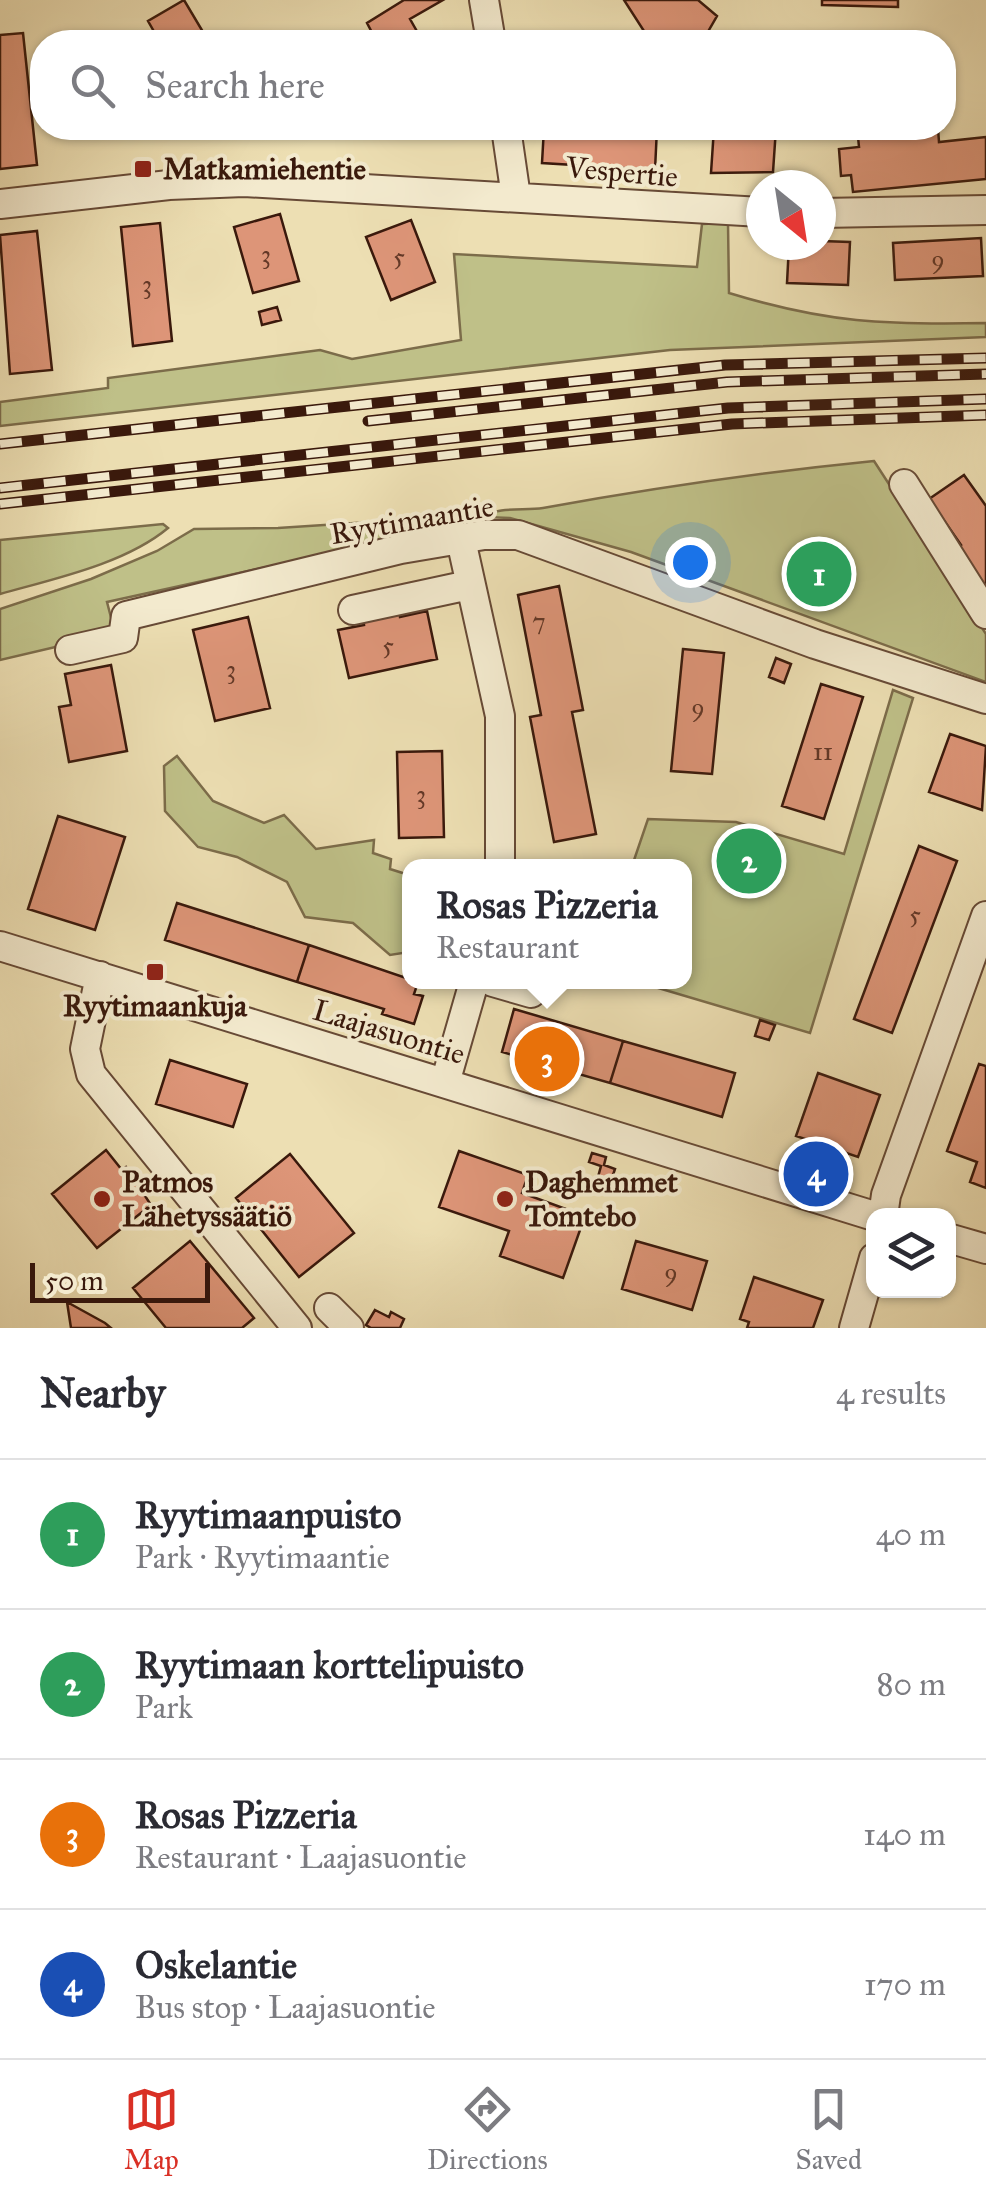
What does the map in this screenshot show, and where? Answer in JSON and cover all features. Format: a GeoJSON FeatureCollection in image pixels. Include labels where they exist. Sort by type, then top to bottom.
{"type":"FeatureCollection","features":[{"type":"Feature","properties":{"kind":"street"},"geometry":{"type":"LineString","coordinates":[[484,0],[489,30]]}},
{"type":"Feature","properties":{"kind":"street"},"geometry":{"type":"LineString","coordinates":[[508,140],[516,197]]}},
{"type":"Feature","properties":{"kind":"street","name":"Vespertie"},"geometry":{"type":"LineString","coordinates":[[0,204],[238,182],[746,211]]}},
{"type":"Feature","properties":{"kind":"street"},"geometry":{"type":"LineString","coordinates":[[836,213],[986,210]]}},
{"type":"Feature","properties":{"kind":"street"},"geometry":{"type":"LineString","coordinates":[[904,484],[986,614]]}},
{"type":"Feature","properties":{"kind":"street","name":"Ryytimaantie"},"geometry":{"type":"LineString","coordinates":[[70,650],[123,638],[126,616],[400,549],[518,535],[815,644],[986,699]]}},
{"type":"Feature","properties":{"kind":"street"},"geometry":{"type":"LineString","coordinates":[[462,540],[500,716],[500,859]]}},
{"type":"Feature","properties":{"kind":"street"},"geometry":{"type":"LineString","coordinates":[[354,610],[469,585]]}},
{"type":"Feature","properties":{"kind":"street"},"geometry":{"type":"LineString","coordinates":[[884,1208],[986,916]]}},
{"type":"Feature","properties":{"kind":"street","name":"Laajasuontie"},"geometry":{"type":"LineString","coordinates":[[0,946],[866,1214]]}},
{"type":"Feature","properties":{"kind":"street"},"geometry":{"type":"LineString","coordinates":[[100,976],[85,1050],[91,1074],[297,1328]]}},
{"type":"Feature","properties":{"kind":"street"},"geometry":{"type":"LineString","coordinates":[[445,1083],[472,989]]}},
{"type":"Feature","properties":{"kind":"street"},"geometry":{"type":"LineString","coordinates":[[517,989],[531,993]]}},
{"type":"Feature","properties":{"kind":"street"},"geometry":{"type":"LineString","coordinates":[[956,1240],[986,1249]]}},
{"type":"Feature","properties":{"kind":"street"},"geometry":{"type":"LineString","coordinates":[[854,1328],[866,1286]]}},
{"type":"Feature","properties":{"kind":"green space"},"geometry":{"type":"Polygon","coordinates":[[[728,223],[729,293],[796,311],[856,320],[986,323],[986,337],[670,350],[0,426],[0,402],[108,388],[108,378],[320,350],[352,359],[461,340],[454,254],[697,267],[702,224],[728,223]]]}},
{"type":"Feature","properties":{"kind":"green space"},"geometry":{"type":"Polygon","coordinates":[[[874,461],[986,634],[986,682],[631,552],[510,518],[483,517],[504,510],[543,508],[708,481],[874,461]]]}},
{"type":"Feature","properties":{"kind":"green space"},"geometry":{"type":"Polygon","coordinates":[[[446,517],[448,524],[431,531],[107,602],[115,633],[0,660],[0,609],[91,579],[157,551],[194,529],[446,517]]]}},
{"type":"Feature","properties":{"kind":"green space"},"geometry":{"type":"Polygon","coordinates":[[[163,524],[168,528],[151,541],[110,561],[0,594],[0,540],[163,524]]]}},
{"type":"Feature","properties":{"kind":"green space"},"geometry":{"type":"Polygon","coordinates":[[[893,690],[913,698],[810,1033],[662,989],[692,989],[692,859],[634,859],[648,819],[736,822],[844,854],[893,690]]]}},
{"type":"Feature","properties":{"kind":"green space"},"geometry":{"type":"Polygon","coordinates":[[[177,756],[213,801],[264,823],[284,815],[316,849],[374,840],[373,853],[391,859],[390,869],[402,873],[402,953],[390,955],[353,923],[305,917],[287,882],[237,857],[198,847],[165,811],[164,766],[177,756]]]}},
{"type":"Feature","properties":{"kind":"building"},"geometry":{"type":"Polygon","coordinates":[[[184,0],[202,30],[153,30],[148,21],[184,0]]]}},
{"type":"Feature","properties":{"kind":"building"},"geometry":{"type":"Polygon","coordinates":[[[404,0],[443,0],[410,19],[416,30],[371,30],[367,23],[404,0]]]}},
{"type":"Feature","properties":{"kind":"building"},"geometry":{"type":"Polygon","coordinates":[[[624,0],[698,0],[717,16],[709,30],[643,30],[624,0]]]}},
{"type":"Feature","properties":{"kind":"building"},"geometry":{"type":"Polygon","coordinates":[[[822,0],[898,0],[898,7],[822,5],[822,0]]]}},
{"type":"Feature","properties":{"kind":"building"},"geometry":{"type":"Polygon","coordinates":[[[23,33],[30,140],[34,140],[37,165],[0,169],[0,35],[23,33]]]}},
{"type":"Feature","properties":{"kind":"building"},"geometry":{"type":"Polygon","coordinates":[[[986,137],[986,179],[853,192],[851,175],[841,176],[839,149],[859,147],[858,140],[939,142],[986,137]]]}},
{"type":"Feature","properties":{"kind":"building"},"geometry":{"type":"Polygon","coordinates":[[[543,140],[656,140],[655,170],[542,163],[543,140]]]}},
{"type":"Feature","properties":{"kind":"building"},"geometry":{"type":"Polygon","coordinates":[[[713,140],[775,140],[773,170],[711,173],[713,140]]]}},
{"type":"Feature","properties":{"kind":"building"},"geometry":{"type":"Polygon","coordinates":[[[280,214],[299,281],[253,293],[234,227],[280,214]]]}},
{"type":"Feature","properties":{"kind":"building"},"geometry":{"type":"Polygon","coordinates":[[[411,220],[435,282],[391,300],[366,237],[411,220]]]}},
{"type":"Feature","properties":{"kind":"building"},"geometry":{"type":"Polygon","coordinates":[[[160,223],[172,341],[133,346],[121,227],[160,223]]]}},
{"type":"Feature","properties":{"kind":"building"},"geometry":{"type":"Polygon","coordinates":[[[37,231],[52,370],[10,374],[0,235],[37,231]]]}},
{"type":"Feature","properties":{"kind":"building"},"geometry":{"type":"Polygon","coordinates":[[[981,238],[983,276],[895,280],[893,243],[981,238]]]}},
{"type":"Feature","properties":{"kind":"building"},"geometry":{"type":"Polygon","coordinates":[[[836,242],[850,242],[848,285],[787,283],[788,260],[836,260],[836,242]]]}},
{"type":"Feature","properties":{"kind":"building"},"geometry":{"type":"Polygon","coordinates":[[[277,307],[281,320],[262,325],[259,312],[277,307]]]}},
{"type":"Feature","properties":{"kind":"building"},"geometry":{"type":"Polygon","coordinates":[[[964,475],[986,506],[986,595],[955,549],[961,545],[929,499],[964,475]]]}},
{"type":"Feature","properties":{"kind":"building"},"geometry":{"type":"Polygon","coordinates":[[[559,586],[583,710],[572,712],[596,834],[554,842],[530,717],[541,715],[518,595],[559,586]]]}},
{"type":"Feature","properties":{"kind":"building"},"geometry":{"type":"Polygon","coordinates":[[[399,610],[400,617],[427,611],[437,659],[349,678],[338,630],[364,625],[363,618],[399,610]]]}},
{"type":"Feature","properties":{"kind":"building"},"geometry":{"type":"Polygon","coordinates":[[[248,617],[270,708],[215,721],[193,630],[248,617]]]}},
{"type":"Feature","properties":{"kind":"building"},"geometry":{"type":"Polygon","coordinates":[[[683,649],[724,653],[712,774],[671,771],[683,649]]]}},
{"type":"Feature","properties":{"kind":"building"},"geometry":{"type":"Polygon","coordinates":[[[776,658],[791,664],[784,683],[769,677],[776,658]]]}},
{"type":"Feature","properties":{"kind":"building"},"geometry":{"type":"Polygon","coordinates":[[[111,665],[127,751],[69,762],[59,707],[71,705],[65,674],[111,665]]]}},
{"type":"Feature","properties":{"kind":"building"},"geometry":{"type":"Polygon","coordinates":[[[821,684],[863,697],[824,819],[782,806],[821,684]]]}},
{"type":"Feature","properties":{"kind":"building"},"geometry":{"type":"Polygon","coordinates":[[[950,734],[986,746],[982,810],[929,792],[950,734]]]}},
{"type":"Feature","properties":{"kind":"building"},"geometry":{"type":"Polygon","coordinates":[[[442,751],[444,837],[399,838],[397,752],[442,751]]]}},
{"type":"Feature","properties":{"kind":"building"},"geometry":{"type":"Polygon","coordinates":[[[58,816],[125,837],[95,930],[28,909],[58,816]]]}},
{"type":"Feature","properties":{"kind":"building"},"geometry":{"type":"Polygon","coordinates":[[[919,846],[957,861],[892,1033],[854,1019],[919,846]]]}},
{"type":"Feature","properties":{"kind":"building"},"geometry":{"type":"Polygon","coordinates":[[[177,903],[309,945],[297,982],[165,940],[177,903]]]}},
{"type":"Feature","properties":{"kind":"building"},"geometry":{"type":"Polygon","coordinates":[[[309,945],[402,977],[402,989],[416,989],[414,994],[423,996],[414,1024],[382,1014],[384,1009],[297,982],[309,945]]]}},
{"type":"Feature","properties":{"kind":"building"},"geometry":{"type":"Polygon","coordinates":[[[514,1009],[623,1041],[610,1083],[502,1052],[514,1009]]]}},
{"type":"Feature","properties":{"kind":"building"},"geometry":{"type":"Polygon","coordinates":[[[760,1020],[775,1025],[769,1040],[755,1036],[760,1020]]]}},
{"type":"Feature","properties":{"kind":"building"},"geometry":{"type":"Polygon","coordinates":[[[623,1041],[735,1073],[722,1117],[610,1083],[623,1041]]]}},
{"type":"Feature","properties":{"kind":"building"},"geometry":{"type":"Polygon","coordinates":[[[170,1060],[247,1084],[233,1127],[156,1104],[170,1060]]]}},
{"type":"Feature","properties":{"kind":"building"},"geometry":{"type":"Polygon","coordinates":[[[979,1064],[986,1066],[986,1188],[970,1182],[977,1162],[947,1151],[979,1064]]]}},
{"type":"Feature","properties":{"kind":"building"},"geometry":{"type":"Polygon","coordinates":[[[818,1073],[880,1095],[858,1157],[796,1136],[818,1073]]]}},
{"type":"Feature","properties":{"kind":"building","name":"Patmos Lähetyssäätiö"},"geometry":{"type":"Polygon","coordinates":[[[106,1150],[122,1170],[126,1167],[151,1205],[97,1248],[52,1194],[106,1150]]]}},
{"type":"Feature","properties":{"kind":"building"},"geometry":{"type":"Polygon","coordinates":[[[459,1151],[528,1175],[522,1193],[585,1216],[563,1278],[500,1256],[509,1231],[439,1207],[459,1151]]]}},
{"type":"Feature","properties":{"kind":"building"},"geometry":{"type":"Polygon","coordinates":[[[592,1153],[606,1157],[604,1165],[615,1169],[611,1181],[598,1177],[601,1166],[589,1162],[592,1153]]]}},
{"type":"Feature","properties":{"kind":"building"},"geometry":{"type":"Polygon","coordinates":[[[290,1154],[354,1233],[299,1277],[236,1198],[290,1154]]]}},
{"type":"Feature","properties":{"kind":"building"},"geometry":{"type":"Polygon","coordinates":[[[190,1241],[254,1318],[242,1328],[166,1328],[133,1288],[190,1241]]]}},
{"type":"Feature","properties":{"kind":"building"},"geometry":{"type":"Polygon","coordinates":[[[636,1241],[707,1261],[692,1310],[622,1289],[636,1241]]]}},
{"type":"Feature","properties":{"kind":"building"},"geometry":{"type":"Polygon","coordinates":[[[754,1277],[823,1300],[813,1328],[747,1328],[749,1322],[740,1319],[754,1277]]]}},
{"type":"Feature","properties":{"kind":"building"},"geometry":{"type":"Polygon","coordinates":[[[67,1302],[105,1323],[111,1328],[71,1328],[67,1302]]]}},
{"type":"Feature","properties":{"kind":"building"},"geometry":{"type":"Polygon","coordinates":[[[375,1310],[404,1319],[400,1328],[366,1325],[375,1310]]]}},
{"type":"Feature","properties":{"kind":"railway"},"geometry":{"type":"LineString","coordinates":[[0,444],[725,365],[986,358]]}},
{"type":"Feature","properties":{"kind":"railway"},"geometry":{"type":"LineString","coordinates":[[368,421],[727,382],[986,374]]}},
{"type":"Feature","properties":{"kind":"railway"},"geometry":{"type":"LineString","coordinates":[[0,488],[728,408],[986,399]]}},
{"type":"Feature","properties":{"kind":"railway"},"geometry":{"type":"LineString","coordinates":[[0,504],[732,424],[986,415]]}},
{"type":"Feature","properties":{"kind":"place","name":"Matkamiehentie"},"geometry":{"type":"Point","coordinates":[143,169]}},
{"type":"Feature","properties":{"kind":"place","name":"Ryytimaanpuisto"},"geometry":{"type":"Point","coordinates":[819,574]}},
{"type":"Feature","properties":{"kind":"place","name":"Ryytimaan korttelipuisto"},"geometry":{"type":"Point","coordinates":[749,861]}},
{"type":"Feature","properties":{"kind":"place","name":"Ryytimaankuja"},"geometry":{"type":"Point","coordinates":[155,972]}},
{"type":"Feature","properties":{"kind":"place","name":"Rosas Pizzeria"},"geometry":{"type":"Point","coordinates":[547,1059]}},
{"type":"Feature","properties":{"kind":"place","name":"Oskelantie"},"geometry":{"type":"Point","coordinates":[816,1174]}},
{"type":"Feature","properties":{"kind":"place","name":"Patmos Lähetyssäätiö"},"geometry":{"type":"Point","coordinates":[102,1199]}},
{"type":"Feature","properties":{"kind":"place","name":"Daghemmet Tomtebo"},"geometry":{"type":"Point","coordinates":[505,1199]}}]}
